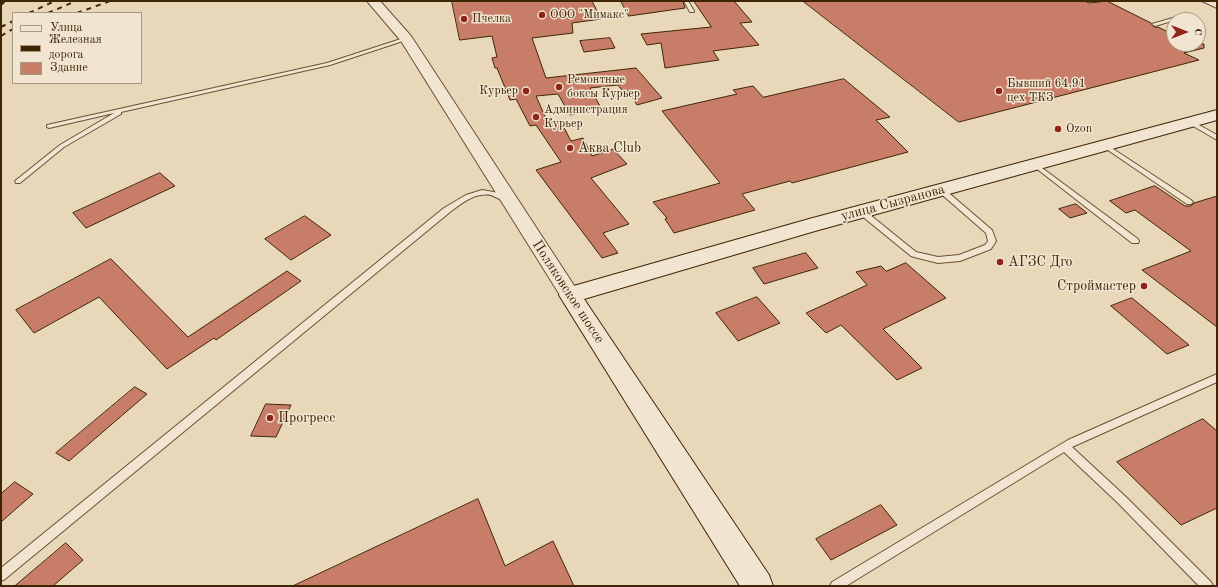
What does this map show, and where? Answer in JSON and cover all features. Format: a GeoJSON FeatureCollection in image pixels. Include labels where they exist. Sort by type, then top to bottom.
{"type":"FeatureCollection","features":[{"type":"Feature","properties":{"kind":"main road","name":"улица Сызранова"},"geometry":{"type":"LineString","coordinates":[[570,295],[861,212],[1217,115]]}},
{"type":"Feature","properties":{"kind":"main road","name":"Поляковское шоссе"},"geometry":{"type":"LineString","coordinates":[[570,295],[758,586]]}},
{"type":"Feature","properties":{"kind":"street","name":"Поляковское шоссе"},"geometry":{"type":"LineString","coordinates":[[376,1],[406,40],[570,295]]}},
{"type":"Feature","properties":{"kind":"street"},"geometry":{"type":"LineString","coordinates":[[1207,1],[1217,6]]}},
{"type":"Feature","properties":{"kind":"lane"},"geometry":{"type":"LineString","coordinates":[[686,1],[692,11]]}},
{"type":"Feature","properties":{"kind":"lane"},"geometry":{"type":"LineString","coordinates":[[1155,24],[1166,21]]}},
{"type":"Feature","properties":{"kind":"lane"},"geometry":{"type":"LineString","coordinates":[[49,126],[328,64],[406,40]]}},
{"type":"Feature","properties":{"kind":"lane"},"geometry":{"type":"LineString","coordinates":[[18,181],[62,146],[126,108]]}},
{"type":"Feature","properties":{"kind":"lane"},"geometry":{"type":"LineString","coordinates":[[1190,122],[1217,138]]}},
{"type":"Feature","properties":{"kind":"lane"},"geometry":{"type":"LineString","coordinates":[[1104,145],[1190,202]]}},
{"type":"Feature","properties":{"kind":"lane"},"geometry":{"type":"LineString","coordinates":[[1034,164],[1135,241]]}},
{"type":"Feature","properties":{"kind":"lane"},"geometry":{"type":"LineString","coordinates":[[861,212],[914,254],[938,260],[960,258],[988,247],[992,241],[989,232],[941,190]]}},
{"type":"Feature","properties":{"kind":"lane"},"geometry":{"type":"LineString","coordinates":[[1,575],[447,210],[469,195],[483,191],[496,194],[510,201]]}},
{"type":"Feature","properties":{"kind":"lane"},"geometry":{"type":"LineString","coordinates":[[836,586],[1065,447],[1217,378]]}},
{"type":"Feature","properties":{"kind":"lane"},"geometry":{"type":"LineString","coordinates":[[1065,447],[1122,500],[1207,586]]}},
{"type":"Feature","properties":{"kind":"building"},"geometry":{"type":"Polygon","coordinates":[[[452,1],[592,1],[601,19],[572,23],[573,33],[532,38],[546,78],[636,68],[662,98],[637,105],[630,94],[626,95],[618,85],[590,88],[601,108],[570,115],[558,94],[536,96],[548,123],[560,120],[571,141],[583,138],[592,156],[613,149],[627,164],[591,178],[629,224],[603,233],[618,253],[602,258],[536,170],[561,162],[536,125],[530,126],[516,99],[510,100],[492,58],[497,57],[492,36],[460,40],[452,1]]]}},
{"type":"Feature","properties":{"kind":"building"},"geometry":{"type":"Polygon","coordinates":[[[621,1],[683,1],[685,8],[629,16],[621,1]]]}},
{"type":"Feature","properties":{"kind":"building"},"geometry":{"type":"Polygon","coordinates":[[[694,1],[734,1],[752,22],[740,23],[759,45],[713,51],[719,60],[665,68],[661,43],[647,45],[641,34],[711,27],[694,1]]]}},
{"type":"Feature","properties":{"kind":"building","name":"Бывший 64,91 цех ТКЗ"},"geometry":{"type":"Polygon","coordinates":[[[803,1],[1085,1],[1089,3],[1107,1],[1151,23],[1154,27],[1158,27],[1166,31],[1166,52],[1188,52],[1184,53],[1199,60],[959,122],[803,1]]]}},
{"type":"Feature","properties":{"kind":"building"},"geometry":{"type":"Polygon","coordinates":[[[610,38],[615,48],[584,52],[580,41],[610,38]]]}},
{"type":"Feature","properties":{"kind":"building"},"geometry":{"type":"Polygon","coordinates":[[[844,79],[890,117],[876,120],[908,152],[792,183],[790,181],[742,194],[755,210],[674,233],[665,219],[667,218],[653,202],[720,183],[662,111],[737,94],[733,90],[753,86],[763,97],[844,79]]]}},
{"type":"Feature","properties":{"kind":"building"},"geometry":{"type":"Polygon","coordinates":[[[160,173],[175,186],[86,228],[73,213],[160,173]]]}},
{"type":"Feature","properties":{"kind":"building"},"geometry":{"type":"Polygon","coordinates":[[[1155,186],[1185,206],[1191,206],[1194,203],[1217,196],[1217,327],[1142,270],[1191,251],[1135,210],[1126,213],[1110,201],[1155,186]]]}},
{"type":"Feature","properties":{"kind":"building"},"geometry":{"type":"Polygon","coordinates":[[[1076,204],[1087,213],[1070,218],[1059,209],[1076,204]]]}},
{"type":"Feature","properties":{"kind":"building"},"geometry":{"type":"Polygon","coordinates":[[[305,216],[331,235],[291,260],[265,239],[305,216]]]}},
{"type":"Feature","properties":{"kind":"building"},"geometry":{"type":"Polygon","coordinates":[[[806,253],[818,268],[764,284],[753,268],[806,253]]]}},
{"type":"Feature","properties":{"kind":"building"},"geometry":{"type":"Polygon","coordinates":[[[111,259],[188,337],[287,271],[301,281],[216,340],[214,338],[167,369],[99,297],[34,333],[16,310],[111,259]]]}},
{"type":"Feature","properties":{"kind":"building"},"geometry":{"type":"Polygon","coordinates":[[[906,263],[946,298],[883,329],[922,368],[897,380],[841,325],[826,333],[806,313],[867,285],[856,272],[881,266],[886,271],[906,263]]]}},
{"type":"Feature","properties":{"kind":"building"},"geometry":{"type":"Polygon","coordinates":[[[757,297],[780,323],[738,341],[716,313],[757,297]]]}},
{"type":"Feature","properties":{"kind":"building"},"geometry":{"type":"Polygon","coordinates":[[[1132,298],[1189,345],[1167,354],[1111,306],[1132,298]]]}},
{"type":"Feature","properties":{"kind":"building"},"geometry":{"type":"Polygon","coordinates":[[[135,387],[147,394],[69,461],[56,453],[135,387]]]}},
{"type":"Feature","properties":{"kind":"building"},"geometry":{"type":"Polygon","coordinates":[[[266,404],[291,405],[276,437],[251,436],[266,404]]]}},
{"type":"Feature","properties":{"kind":"building"},"geometry":{"type":"Polygon","coordinates":[[[1203,419],[1217,431],[1217,508],[1181,525],[1117,462],[1203,419]]]}},
{"type":"Feature","properties":{"kind":"building"},"geometry":{"type":"Polygon","coordinates":[[[15,482],[33,494],[1,522],[1,494],[15,482]]]}},
{"type":"Feature","properties":{"kind":"building"},"geometry":{"type":"Polygon","coordinates":[[[478,499],[505,566],[553,541],[574,586],[293,586],[478,499]]]}},
{"type":"Feature","properties":{"kind":"building"},"geometry":{"type":"Polygon","coordinates":[[[881,505],[897,525],[831,560],[816,539],[881,505]]]}},
{"type":"Feature","properties":{"kind":"building"},"geometry":{"type":"Polygon","coordinates":[[[66,543],[83,560],[53,586],[15,586],[66,543]]]}},
{"type":"Feature","properties":{"kind":"railway"},"geometry":{"type":"LineString","coordinates":[[1,5],[5,1]]}},
{"type":"Feature","properties":{"kind":"railway"},"geometry":{"type":"LineString","coordinates":[[31,12],[55,1]]}},
{"type":"Feature","properties":{"kind":"railway"},"geometry":{"type":"LineString","coordinates":[[50,12],[76,1]]}},
{"type":"Feature","properties":{"kind":"railway"},"geometry":{"type":"LineString","coordinates":[[80,12],[110,1]]}},
{"type":"Feature","properties":{"kind":"railway"},"geometry":{"type":"LineString","coordinates":[[1,27],[12,22]]}},
{"type":"Feature","properties":{"kind":"railway"},"geometry":{"type":"LineString","coordinates":[[1,36],[12,30]]}},
{"type":"Feature","properties":{"kind":"place","name":"ООО \"Мимакс\""},"geometry":{"type":"Point","coordinates":[542,15]}},
{"type":"Feature","properties":{"kind":"place","name":"Пчелка"},"geometry":{"type":"Point","coordinates":[464,19]}},
{"type":"Feature","properties":{"kind":"place","name":"Ремонтные боксы Курьер"},"geometry":{"type":"Point","coordinates":[559,87]}},
{"type":"Feature","properties":{"kind":"place","name":"Курьер"},"geometry":{"type":"Point","coordinates":[526,91]}},
{"type":"Feature","properties":{"kind":"place","name":"Бывший 64,91 цех ТКЗ"},"geometry":{"type":"Point","coordinates":[999,91]}},
{"type":"Feature","properties":{"kind":"place","name":"Администрация Курьер"},"geometry":{"type":"Point","coordinates":[536,117]}},
{"type":"Feature","properties":{"kind":"place","name":"Ozon"},"geometry":{"type":"Point","coordinates":[1058,129]}},
{"type":"Feature","properties":{"kind":"place","name":"Аква Club"},"geometry":{"type":"Point","coordinates":[570,148]}},
{"type":"Feature","properties":{"kind":"place","name":"АГЗС Дго"},"geometry":{"type":"Point","coordinates":[1000,262]}},
{"type":"Feature","properties":{"kind":"place","name":"Строймастер"},"geometry":{"type":"Point","coordinates":[1144,286]}},
{"type":"Feature","properties":{"kind":"place","name":"Прогресс"},"geometry":{"type":"Point","coordinates":[270,418]}}]}
